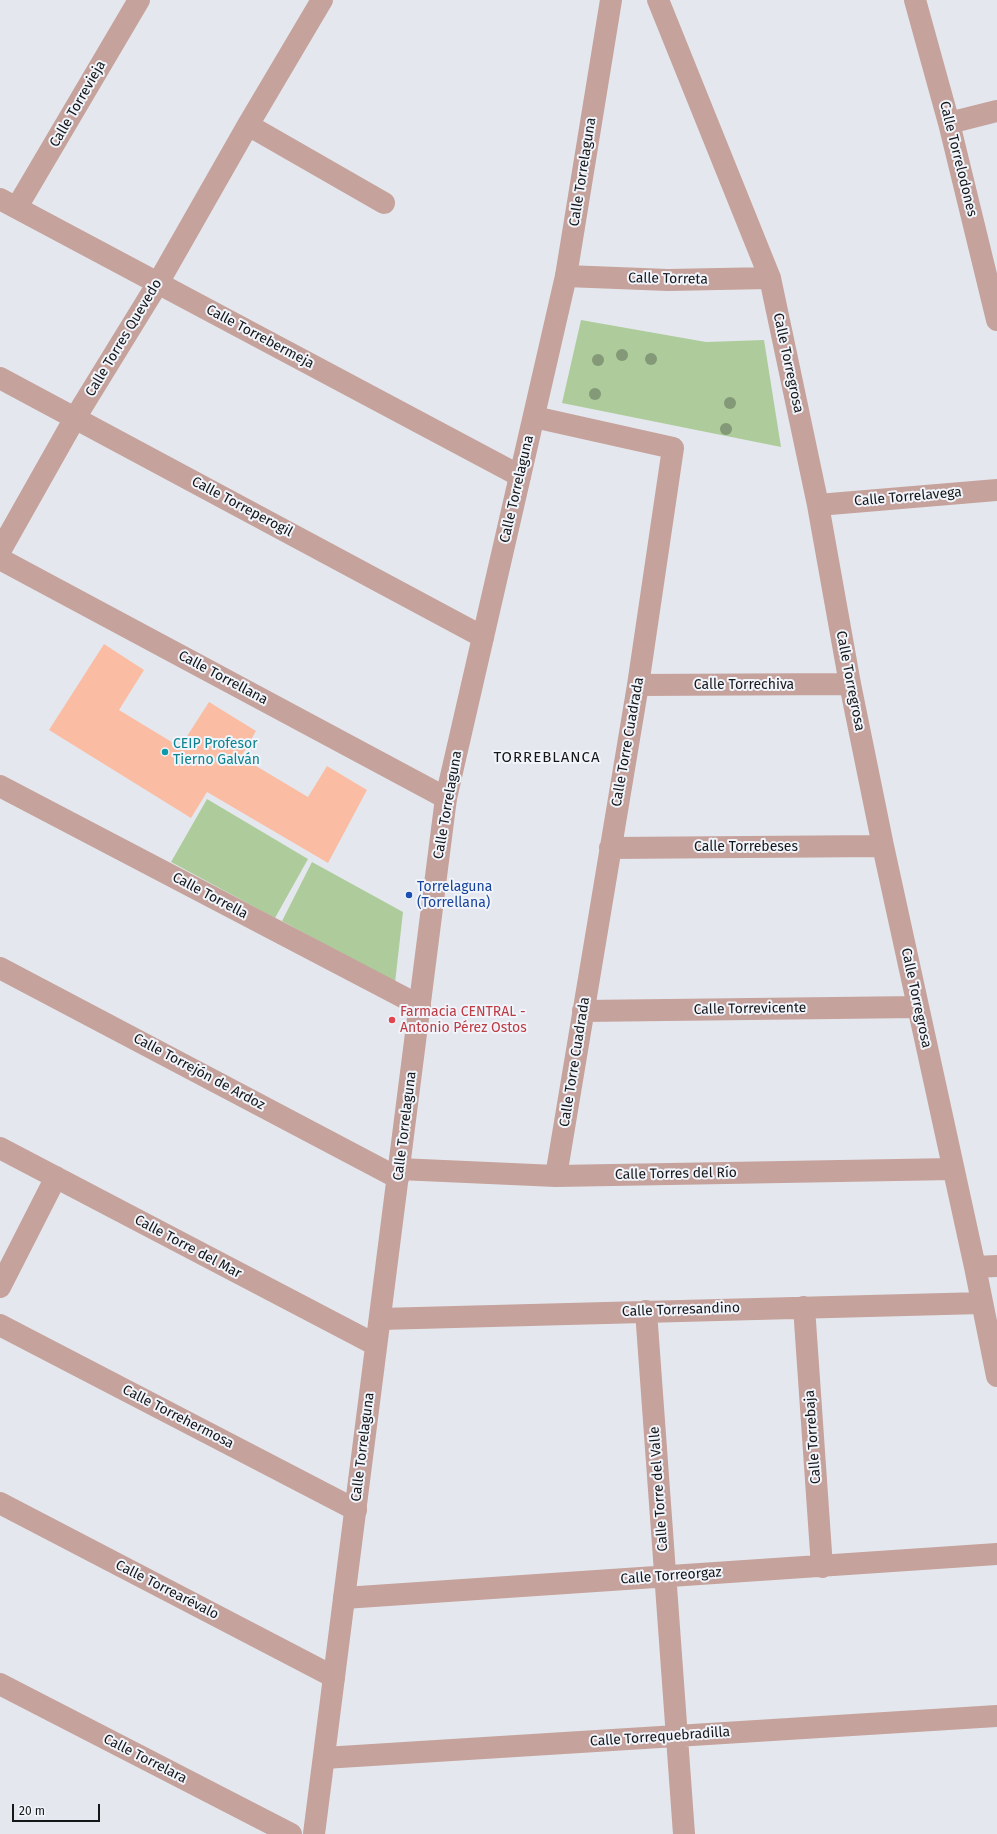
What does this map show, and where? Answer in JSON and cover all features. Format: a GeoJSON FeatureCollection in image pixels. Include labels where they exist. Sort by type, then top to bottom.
{"type":"FeatureCollection","features":[{"type":"Feature","properties":{"kind":"street","name":"Calle Torrevieja"},"geometry":{"type":"LineString","coordinates":[[8,203],[139,0]]}},
{"type":"Feature","properties":{"kind":"street","name":"Calle Torres Quevedo"},"geometry":{"type":"LineString","coordinates":[[0,551],[75,418],[158,283],[248,125],[322,0]]}},
{"type":"Feature","properties":{"kind":"street","name":"Calle Torrelaguna"},"geometry":{"type":"LineString","coordinates":[[314,1834],[446,798],[566,276],[611,0]]}},
{"type":"Feature","properties":{"kind":"street","name":"Calle Torregrosa"},"geometry":{"type":"LineString","coordinates":[[658,0],[770,278],[818,505],[850,684],[883,846],[975,1267],[997,1376]]}},
{"type":"Feature","properties":{"kind":"street","name":"Calle Torrelodones"},"geometry":{"type":"LineString","coordinates":[[915,0],[949,123],[988,243],[997,320]]}},
{"type":"Feature","properties":{"kind":"street"},"geometry":{"type":"LineString","coordinates":[[949,123],[997,112]]}},
{"type":"Feature","properties":{"kind":"street"},"geometry":{"type":"LineString","coordinates":[[248,125],[384,203]]}},
{"type":"Feature","properties":{"kind":"street","name":"Calle Torrebermeja"},"geometry":{"type":"LineString","coordinates":[[8,203],[520,476]]}},
{"type":"Feature","properties":{"kind":"street","name":"Calle Torreta"},"geometry":{"type":"LineString","coordinates":[[566,276],[668,280],[770,278]]}},
{"type":"Feature","properties":{"kind":"street","name":"Calle Torreperogil"},"geometry":{"type":"LineString","coordinates":[[0,378],[483,637]]}},
{"type":"Feature","properties":{"kind":"street","name":"Calle Torre Cuadrada"},"geometry":{"type":"LineString","coordinates":[[534,417],[673,448],[638,685],[556,1176]]}},
{"type":"Feature","properties":{"kind":"street","name":"Calle Torrelavega"},"geometry":{"type":"LineString","coordinates":[[818,505],[997,490]]}},
{"type":"Feature","properties":{"kind":"street","name":"Calle Torrellana"},"geometry":{"type":"LineString","coordinates":[[0,559],[446,798]]}},
{"type":"Feature","properties":{"kind":"street","name":"Calle Torrechiva"},"geometry":{"type":"LineString","coordinates":[[638,685],[850,684]]}},
{"type":"Feature","properties":{"kind":"street","name":"Calle Torrella"},"geometry":{"type":"LineString","coordinates":[[0,786],[420,1006]]}},
{"type":"Feature","properties":{"kind":"street","name":"Calle Torrebeses"},"geometry":{"type":"LineString","coordinates":[[610,848],[883,846]]}},
{"type":"Feature","properties":{"kind":"street","name":"Calle Torrejón de Ardoz"},"geometry":{"type":"LineString","coordinates":[[0,968],[398,1173]]}},
{"type":"Feature","properties":{"kind":"street","name":"Calle Torrevicente"},"geometry":{"type":"LineString","coordinates":[[584,1011],[917,1007]]}},
{"type":"Feature","properties":{"kind":"street","name":"Calle Torre del Mar"},"geometry":{"type":"LineString","coordinates":[[0,1148],[376,1345]]}},
{"type":"Feature","properties":{"kind":"street","name":"Calle Torres del Río"},"geometry":{"type":"LineString","coordinates":[[398,1173],[556,1176],[953,1169]]}},
{"type":"Feature","properties":{"kind":"street"},"geometry":{"type":"LineString","coordinates":[[0,1287],[56,1177]]}},
{"type":"Feature","properties":{"kind":"street"},"geometry":{"type":"LineString","coordinates":[[975,1267],[997,1266]]}},
{"type":"Feature","properties":{"kind":"street","name":"Calle Torresandino"},"geometry":{"type":"LineString","coordinates":[[380,1318],[982,1303]]}},
{"type":"Feature","properties":{"kind":"street","name":"Calle Torrebaja"},"geometry":{"type":"LineString","coordinates":[[804,1307],[822,1567]]}},
{"type":"Feature","properties":{"kind":"street","name":"Calle Torre del Valle"},"geometry":{"type":"LineString","coordinates":[[646,1311],[684,1834]]}},
{"type":"Feature","properties":{"kind":"street","name":"Calle Torrehermosa"},"geometry":{"type":"LineString","coordinates":[[0,1325],[356,1510]]}},
{"type":"Feature","properties":{"kind":"street","name":"Calle Torrearévalo"},"geometry":{"type":"LineString","coordinates":[[0,1503],[334,1677]]}},
{"type":"Feature","properties":{"kind":"street","name":"Calle Torreorgaz"},"geometry":{"type":"LineString","coordinates":[[344,1598],[822,1567],[997,1554]]}},
{"type":"Feature","properties":{"kind":"street","name":"Calle Torrelara"},"geometry":{"type":"LineString","coordinates":[[0,1684],[291,1834]]}},
{"type":"Feature","properties":{"kind":"street","name":"Calle Torrequebradilla"},"geometry":{"type":"LineString","coordinates":[[324,1758],[997,1716]]}},
{"type":"Feature","properties":{"kind":"green space"},"geometry":{"type":"Polygon","coordinates":[[[581,320],[706,342],[764,340],[781,447],[562,403],[581,320]]]}},
{"type":"Feature","properties":{"kind":"green space"},"geometry":{"type":"Polygon","coordinates":[[[207,799],[308,859],[275,918],[171,862],[207,799]]]}},
{"type":"Feature","properties":{"kind":"green space"},"geometry":{"type":"Polygon","coordinates":[[[312,862],[403,912],[395,983],[282,921],[312,862]]]}},
{"type":"Feature","properties":{"kind":"building","name":"CEIP Profesor Tierno Galván"},"geometry":{"type":"Polygon","coordinates":[[[104,644],[144,670],[119,710],[180,747],[209,702],[256,731],[241,757],[308,797],[327,766],[367,790],[328,863],[207,792],[191,818],[49,730],[104,644]]]}},
{"type":"Feature","properties":{"kind":"place","name":"CEIP Profesor Tierno Galván"},"geometry":{"type":"Point","coordinates":[165,752]}},
{"type":"Feature","properties":{"kind":"place","name":"Torrelaguna (Torrellana)"},"geometry":{"type":"Point","coordinates":[409,895]}},
{"type":"Feature","properties":{"kind":"place","name":"Farmacia CENTRAL - Antonio Pérez Ostos"},"geometry":{"type":"Point","coordinates":[392,1020]}},
{"type":"Feature","properties":{"kind":"district","name":"TORREBLANCA"},"geometry":{"type":"Point","coordinates":[547,758]}}]}
